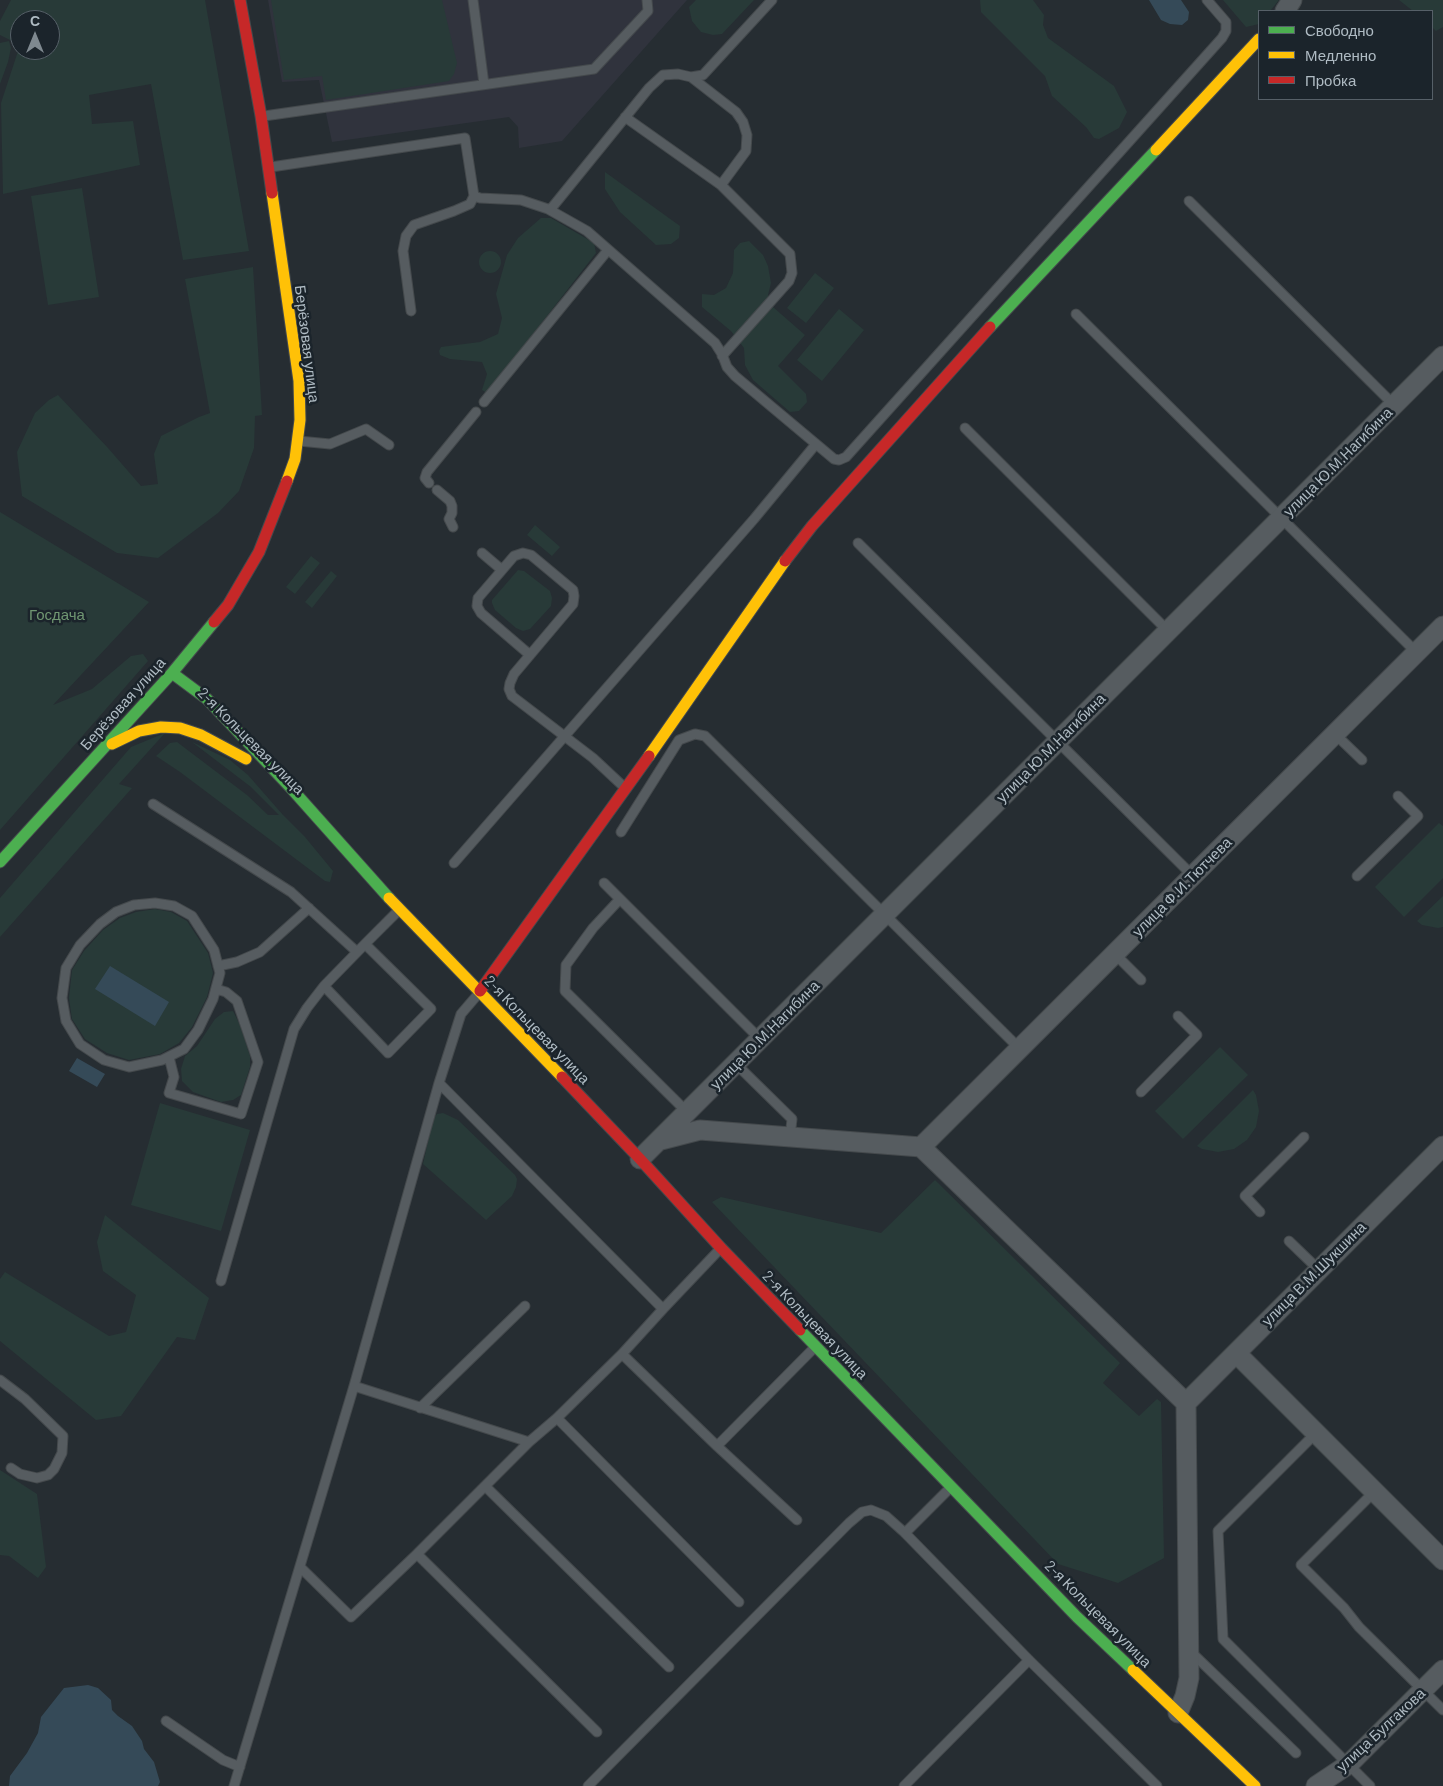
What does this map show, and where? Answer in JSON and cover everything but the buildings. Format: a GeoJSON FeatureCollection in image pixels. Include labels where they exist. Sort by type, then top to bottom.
{"type":"FeatureCollection","features":[{"type":"Feature","properties":{"kind":"main road","name":"Берёзовая улица"},"geometry":{"type":"LineString","coordinates":[[0,862],[172,673],[228,605],[259,552],[288,480],[298,441],[301,406],[299,381],[261,116],[240,0]]}},
{"type":"Feature","properties":{"kind":"main road"},"geometry":{"type":"LineString","coordinates":[[480,992],[626,789],[777,571],[812,526],[960,359],[1258,40]]}},
{"type":"Feature","properties":{"kind":"main road","name":"2-я Кольцевая улица"},"geometry":{"type":"LineString","coordinates":[[172,673],[188,699]]}},
{"type":"Feature","properties":{"kind":"main road","name":"2-я Кольцевая улица"},"geometry":{"type":"LineString","coordinates":[[172,673],[208,699],[365,872]]}},
{"type":"Feature","properties":{"kind":"main road","name":"2-я Кольцевая улица"},"geometry":{"type":"LineString","coordinates":[[103,749],[121,738],[139,731],[161,727],[180,728],[201,735],[249,762],[220,733]]}},
{"type":"Feature","properties":{"kind":"main road","name":"2-я Кольцевая улица"},"geometry":{"type":"LineString","coordinates":[[267,779],[400,908],[640,1159],[815,1347],[1077,1617],[1256,1786]]}},
{"type":"Feature","properties":{"kind":"street","name":"улица Ю.М.Нагибина"},"geometry":{"type":"LineString","coordinates":[[640,1159],[1443,356]]}},
{"type":"Feature","properties":{"kind":"street","name":"улица Ф.И.Тютчева"},"geometry":{"type":"LineString","coordinates":[[922,1147],[1443,626]]}},
{"type":"Feature","properties":{"kind":"street"},"geometry":{"type":"LineString","coordinates":[[659,1140],[700,1130],[922,1147],[1186,1403],[1189,1678],[1185,1696],[1178,1713]]}},
{"type":"Feature","properties":{"kind":"street","name":"улица В.М.Шукшина"},"geometry":{"type":"LineString","coordinates":[[1186,1403],[1443,1146]]}},
{"type":"Feature","properties":{"kind":"street"},"geometry":{"type":"LineString","coordinates":[[1236,1353],[1443,1560]]}},
{"type":"Feature","properties":{"kind":"street","name":"улица Булгакова"},"geometry":{"type":"LineString","coordinates":[[1316,1786],[1349,1764],[1443,1670]]}},
{"type":"Feature","properties":{"kind":"lane"},"geometry":{"type":"LineString","coordinates":[[473,0],[484,84]]}},
{"type":"Feature","properties":{"kind":"lane"},"geometry":{"type":"LineString","coordinates":[[261,116],[594,69],[648,11],[647,0]]}},
{"type":"Feature","properties":{"kind":"lane"},"geometry":{"type":"LineString","coordinates":[[550,210],[648,88],[663,75],[678,74],[691,77],[702,75],[772,0]]}},
{"type":"Feature","properties":{"kind":"lane"},"geometry":{"type":"LineString","coordinates":[[474,196],[521,200],[550,210],[587,231],[715,343],[727,367],[735,376],[834,459],[839,460],[846,458],[1222,38],[1226,31],[1226,22],[1207,0]]}},
{"type":"Feature","properties":{"kind":"lane"},"geometry":{"type":"LineString","coordinates":[[691,77],[736,112],[743,122],[747,135],[746,150],[720,184]]}},
{"type":"Feature","properties":{"kind":"lane"},"geometry":{"type":"LineString","coordinates":[[625,117],[720,184],[790,254],[792,263],[789,281],[722,356]]}},
{"type":"Feature","properties":{"kind":"lane"},"geometry":{"type":"LineString","coordinates":[[268,168],[465,138],[474,196],[470,204],[414,225],[406,236],[403,251],[412,311]]}},
{"type":"Feature","properties":{"kind":"lane"},"geometry":{"type":"LineString","coordinates":[[1189,201],[1394,405]]}},
{"type":"Feature","properties":{"kind":"lane"},"geometry":{"type":"LineString","coordinates":[[484,402],[608,250]]}},
{"type":"Feature","properties":{"kind":"lane"},"geometry":{"type":"LineString","coordinates":[[1076,314],[1416,652]]}},
{"type":"Feature","properties":{"kind":"lane"},"geometry":{"type":"LineString","coordinates":[[429,483],[425,478],[427,472],[476,412]]}},
{"type":"Feature","properties":{"kind":"lane"},"geometry":{"type":"LineString","coordinates":[[965,428],[1168,631]]}},
{"type":"Feature","properties":{"kind":"lane"},"geometry":{"type":"LineString","coordinates":[[298,441],[330,444],[366,429],[389,445]]}},
{"type":"Feature","properties":{"kind":"lane"},"geometry":{"type":"LineString","coordinates":[[454,863],[754,520],[816,444]]}},
{"type":"Feature","properties":{"kind":"lane"},"geometry":{"type":"LineString","coordinates":[[437,490],[450,501],[452,513],[449,519],[453,527]]}},
{"type":"Feature","properties":{"kind":"lane"},"geometry":{"type":"LineString","coordinates":[[858,543],[1193,876]]}},
{"type":"Feature","properties":{"kind":"lane"},"geometry":{"type":"LineString","coordinates":[[482,553],[502,570]]}},
{"type":"Feature","properties":{"kind":"lane"},"geometry":{"type":"LineString","coordinates":[[530,655],[481,613],[477,606],[478,598],[514,556],[523,553],[531,555],[572,590],[574,596],[573,604],[514,674],[509,689],[512,696],[593,758],[626,789]]}},
{"type":"Feature","properties":{"kind":"lane"},"geometry":{"type":"LineString","coordinates":[[621,832],[679,740],[685,736],[695,734],[705,736],[1020,1049]]}},
{"type":"Feature","properties":{"kind":"lane"},"geometry":{"type":"LineString","coordinates":[[1335,734],[1362,760]]}},
{"type":"Feature","properties":{"kind":"lane"},"geometry":{"type":"LineString","coordinates":[[1357,876],[1418,816],[1398,796]]}},
{"type":"Feature","properties":{"kind":"lane"},"geometry":{"type":"LineString","coordinates":[[153,804],[291,892],[357,952]]}},
{"type":"Feature","properties":{"kind":"lane"},"geometry":{"type":"LineString","coordinates":[[604,883],[760,1039]]}},
{"type":"Feature","properties":{"kind":"lane"},"geometry":{"type":"LineString","coordinates":[[620,899],[593,928],[566,965],[565,991],[687,1112]]}},
{"type":"Feature","properties":{"kind":"lane"},"geometry":{"type":"LineString","coordinates":[[155,903],[174,906],[192,916],[214,950],[218,966],[220,972],[213,999],[198,1030],[184,1049],[162,1060],[129,1067],[104,1060],[80,1044],[66,1021],[62,998],[66,968],[78,947],[100,924],[116,912],[134,905],[155,903]]}},
{"type":"Feature","properties":{"kind":"lane"},"geometry":{"type":"LineString","coordinates":[[218,966],[237,962],[260,952],[309,908]]}},
{"type":"Feature","properties":{"kind":"lane"},"geometry":{"type":"LineString","coordinates":[[221,1281],[294,1029],[324,986],[400,908]]}},
{"type":"Feature","properties":{"kind":"lane"},"geometry":{"type":"LineString","coordinates":[[324,986],[388,1053],[431,1009],[365,944]]}},
{"type":"Feature","properties":{"kind":"lane"},"geometry":{"type":"LineString","coordinates":[[1115,954],[1141,980]]}},
{"type":"Feature","properties":{"kind":"lane"},"geometry":{"type":"LineString","coordinates":[[169,1057],[174,1076],[169,1093],[241,1114],[258,1062],[238,1001],[226,992],[216,989]]}},
{"type":"Feature","properties":{"kind":"lane"},"geometry":{"type":"LineString","coordinates":[[234,1786],[354,1386],[439,1083],[461,1014],[480,992]]}},
{"type":"Feature","properties":{"kind":"lane"},"geometry":{"type":"LineString","coordinates":[[1141,1092],[1197,1036],[1178,1016]]}},
{"type":"Feature","properties":{"kind":"lane"},"geometry":{"type":"LineString","coordinates":[[736,1064],[792,1119],[790,1137]]}},
{"type":"Feature","properties":{"kind":"lane"},"geometry":{"type":"LineString","coordinates":[[439,1083],[663,1309]]}},
{"type":"Feature","properties":{"kind":"lane"},"geometry":{"type":"LineString","coordinates":[[1260,1212],[1245,1196],[1304,1137]]}},
{"type":"Feature","properties":{"kind":"lane"},"geometry":{"type":"LineString","coordinates":[[1289,1241],[1319,1270]]}},
{"type":"Feature","properties":{"kind":"lane"},"geometry":{"type":"LineString","coordinates":[[300,1567],[351,1617],[529,1442],[557,1418],[622,1354],[721,1248]]}},
{"type":"Feature","properties":{"kind":"lane"},"geometry":{"type":"LineString","coordinates":[[420,1408],[525,1306]]}},
{"type":"Feature","properties":{"kind":"lane"},"geometry":{"type":"LineString","coordinates":[[718,1446],[815,1347]]}},
{"type":"Feature","properties":{"kind":"lane"},"geometry":{"type":"LineString","coordinates":[[622,1354],[797,1520]]}},
{"type":"Feature","properties":{"kind":"lane"},"geometry":{"type":"LineString","coordinates":[[0,1380],[25,1399],[63,1436],[62,1452],[54,1469],[48,1475],[37,1478],[20,1474],[11,1468]]}},
{"type":"Feature","properties":{"kind":"lane"},"geometry":{"type":"LineString","coordinates":[[354,1386],[529,1442]]}},
{"type":"Feature","properties":{"kind":"lane"},"geometry":{"type":"LineString","coordinates":[[557,1418],[739,1602]]}},
{"type":"Feature","properties":{"kind":"lane"},"geometry":{"type":"LineString","coordinates":[[1316,1433],[1218,1531],[1222,1639],[1370,1786]]}},
{"type":"Feature","properties":{"kind":"lane"},"geometry":{"type":"LineString","coordinates":[[486,1486],[669,1667]]}},
{"type":"Feature","properties":{"kind":"lane"},"geometry":{"type":"LineString","coordinates":[[905,1534],[951,1486]]}},
{"type":"Feature","properties":{"kind":"lane"},"geometry":{"type":"LineString","coordinates":[[1374,1492],[1301,1565],[1344,1608],[1359,1627],[1443,1710]]}},
{"type":"Feature","properties":{"kind":"lane"},"geometry":{"type":"LineString","coordinates":[[588,1786],[862,1512],[870,1510],[886,1516],[905,1534],[1029,1660],[1158,1786]]}},
{"type":"Feature","properties":{"kind":"lane"},"geometry":{"type":"LineString","coordinates":[[417,1554],[597,1732]]}},
{"type":"Feature","properties":{"kind":"lane"},"geometry":{"type":"LineString","coordinates":[[1188,1649],[1296,1753]]}},
{"type":"Feature","properties":{"kind":"lane"},"geometry":{"type":"LineString","coordinates":[[904,1786],[1029,1660]]}},
{"type":"Feature","properties":{"kind":"lane"},"geometry":{"type":"LineString","coordinates":[[166,1721],[223,1760],[240,1767]]}},
{"type":"Feature","properties":{"kind":"shaded area"},"geometry":{"type":"Polygon","coordinates":[[[268,0],[687,0],[562,141],[519,148],[518,127],[509,117],[332,142],[319,80],[282,82],[268,0]]]}},
{"type":"Feature","properties":{"kind":"green space"},"geometry":{"type":"Polygon","coordinates":[[[11,0],[205,0],[249,251],[183,260],[151,84],[89,95],[92,124],[133,121],[140,165],[3,194],[1,103],[15,60],[60,60],[60,10],[10,10],[10,40],[0,35],[0,21],[11,0]]]}},
{"type":"Feature","properties":{"kind":"green space"},"geometry":{"type":"Polygon","coordinates":[[[271,0],[442,0],[457,63],[454,74],[449,81],[326,100],[322,76],[284,80],[271,0]]]}},
{"type":"Feature","properties":{"kind":"green space"},"geometry":{"type":"Polygon","coordinates":[[[696,0],[754,0],[722,34],[713,35],[701,32],[692,21],[689,7],[696,0]]]}},
{"type":"Feature","properties":{"kind":"green space"},"geometry":{"type":"Polygon","coordinates":[[[980,0],[1033,0],[1044,15],[1043,25],[1048,38],[1114,86],[1127,112],[1119,128],[1099,139],[1094,138],[1086,127],[1052,96],[1045,76],[981,12],[980,0]]]}},
{"type":"Feature","properties":{"kind":"green space"},"geometry":{"type":"Polygon","coordinates":[[[1223,0],[1279,0],[1271,10],[1258,10],[1258,24],[1246,27],[1223,0]]]}},
{"type":"Feature","properties":{"kind":"green space"},"geometry":{"type":"Polygon","coordinates":[[[1399,0],[1443,0],[1443,27],[1436,31],[1433,28],[1433,10],[1412,10],[1399,0]]]}},
{"type":"Feature","properties":{"kind":"green space"},"geometry":{"type":"Polygon","coordinates":[[[9,41],[10,53],[0,84],[0,43],[9,41]]]}},
{"type":"Feature","properties":{"kind":"green space"},"geometry":{"type":"Polygon","coordinates":[[[605,172],[680,226],[679,238],[671,244],[656,245],[620,212],[605,189],[605,172]]]}},
{"type":"Feature","properties":{"kind":"green space"},"geometry":{"type":"Polygon","coordinates":[[[82,188],[99,297],[48,305],[31,196],[82,188]]]}},
{"type":"Feature","properties":{"kind":"green space"},"geometry":{"type":"Polygon","coordinates":[[[541,218],[551,218],[594,243],[596,253],[487,393],[482,390],[487,374],[482,362],[450,359],[440,355],[439,351],[441,347],[480,342],[498,334],[502,318],[496,294],[507,255],[518,238],[541,218]]]}},
{"type":"Feature","properties":{"kind":"green space"},"geometry":{"type":"Polygon","coordinates":[[[749,241],[763,255],[768,266],[771,283],[768,295],[773,307],[805,335],[778,366],[806,394],[807,402],[799,411],[790,412],[753,380],[745,365],[744,348],[731,331],[702,307],[702,294],[714,295],[726,288],[733,273],[734,250],[740,243],[749,241]]]}},
{"type":"Feature","properties":{"kind":"green space"},"geometry":{"type":"Polygon","coordinates":[[[490,251],[498,254],[501,262],[498,270],[490,273],[482,270],[479,262],[482,254],[490,251]]]}},
{"type":"Feature","properties":{"kind":"green space"},"geometry":{"type":"Polygon","coordinates":[[[253,267],[262,415],[255,416],[254,448],[239,491],[218,513],[158,558],[117,553],[22,496],[17,452],[35,413],[49,400],[58,395],[141,486],[158,484],[154,454],[161,436],[210,413],[185,279],[253,267]]]}},
{"type":"Feature","properties":{"kind":"green space"},"geometry":{"type":"Polygon","coordinates":[[[815,273],[834,288],[806,323],[787,308],[815,273]]]}},
{"type":"Feature","properties":{"kind":"green space"},"geometry":{"type":"Polygon","coordinates":[[[839,309],[864,330],[822,381],[797,360],[839,309]]]}},
{"type":"Feature","properties":{"kind":"green space","name":"Госдача"},"geometry":{"type":"Polygon","coordinates":[[[0,512],[149,602],[53,705],[92,689],[131,656],[143,654],[148,661],[0,830],[0,512]]]}},
{"type":"Feature","properties":{"kind":"green space"},"geometry":{"type":"Polygon","coordinates":[[[535,525],[560,547],[552,556],[527,535],[535,525]]]}},
{"type":"Feature","properties":{"kind":"green space"},"geometry":{"type":"Polygon","coordinates":[[[311,556],[320,563],[295,594],[286,587],[311,556]]]}},
{"type":"Feature","properties":{"kind":"green space"},"geometry":{"type":"Polygon","coordinates":[[[518,570],[524,571],[550,591],[552,598],[551,606],[530,629],[523,631],[516,628],[495,610],[492,603],[492,600],[518,570]]]}},
{"type":"Feature","properties":{"kind":"green space"},"geometry":{"type":"Polygon","coordinates":[[[331,571],[337,576],[312,608],[305,602],[331,571]]]}},
{"type":"Feature","properties":{"kind":"green space"},"geometry":{"type":"Polygon","coordinates":[[[165,733],[119,784],[132,788],[0,937],[0,898],[131,747],[165,733]]]}},
{"type":"Feature","properties":{"kind":"green space"},"geometry":{"type":"Polygon","coordinates":[[[177,742],[247,795],[268,815],[279,815],[251,787],[192,742],[230,760],[248,775],[305,837],[333,871],[330,882],[325,881],[156,756],[170,743],[177,742]]]}},
{"type":"Feature","properties":{"kind":"green space"},"geometry":{"type":"Polygon","coordinates":[[[1439,823],[1443,826],[1443,878],[1404,917],[1375,887],[1439,823]]]}},
{"type":"Feature","properties":{"kind":"green space"},"geometry":{"type":"Polygon","coordinates":[[[1443,896],[1443,927],[1422,925],[1417,921],[1443,896]]]}},
{"type":"Feature","properties":{"kind":"green space"},"geometry":{"type":"Polygon","coordinates":[[[155,909],[171,912],[187,921],[208,953],[213,973],[207,997],[192,1027],[179,1043],[160,1054],[129,1060],[107,1053],[85,1039],[72,1019],[69,998],[72,970],[84,951],[103,930],[120,918],[136,912],[155,909]]]}},
{"type":"Feature","properties":{"kind":"green space"},"geometry":{"type":"Polygon","coordinates":[[[233,1011],[250,1056],[250,1067],[241,1095],[233,1100],[221,1102],[193,1092],[182,1081],[181,1069],[185,1056],[197,1046],[215,1019],[224,1012],[233,1011]]]}},
{"type":"Feature","properties":{"kind":"green space"},"geometry":{"type":"Polygon","coordinates":[[[1220,1047],[1248,1075],[1183,1139],[1155,1111],[1220,1047]]]}},
{"type":"Feature","properties":{"kind":"green space"},"geometry":{"type":"Polygon","coordinates":[[[1253,1090],[1256,1095],[1259,1111],[1256,1127],[1247,1140],[1234,1149],[1218,1152],[1202,1149],[1197,1146],[1253,1090]]]}},
{"type":"Feature","properties":{"kind":"green space"},"geometry":{"type":"Polygon","coordinates":[[[160,1103],[250,1130],[221,1231],[131,1205],[160,1103]]]}},
{"type":"Feature","properties":{"kind":"green space"},"geometry":{"type":"Polygon","coordinates":[[[443,1113],[458,1120],[517,1179],[512,1196],[486,1220],[423,1164],[433,1119],[437,1114],[443,1113]]]}},
{"type":"Feature","properties":{"kind":"green space"},"geometry":{"type":"Polygon","coordinates":[[[935,1180],[1120,1363],[1103,1383],[1139,1416],[1157,1399],[1161,1402],[1164,1558],[1118,1583],[1058,1564],[712,1202],[721,1197],[881,1233],[935,1180]]]}},
{"type":"Feature","properties":{"kind":"green space"},"geometry":{"type":"Polygon","coordinates":[[[105,1215],[209,1298],[195,1340],[177,1337],[121,1416],[96,1420],[0,1341],[0,1279],[5,1272],[109,1336],[126,1332],[136,1295],[103,1271],[97,1242],[105,1215]]]}},
{"type":"Feature","properties":{"kind":"green space"},"geometry":{"type":"Polygon","coordinates":[[[0,1470],[37,1494],[46,1567],[38,1578],[9,1556],[0,1555],[0,1470]]]}},
{"type":"Feature","properties":{"kind":"water"},"geometry":{"type":"Polygon","coordinates":[[[1149,0],[1181,0],[1189,12],[1188,20],[1182,25],[1170,24],[1161,20],[1149,0]]]}},
{"type":"Feature","properties":{"kind":"water"},"geometry":{"type":"Polygon","coordinates":[[[110,966],[169,1002],[155,1026],[95,989],[110,966]]]}},
{"type":"Feature","properties":{"kind":"water"},"geometry":{"type":"Polygon","coordinates":[[[77,1058],[105,1074],[97,1087],[69,1071],[77,1058]]]}},
{"type":"Feature","properties":{"kind":"water"},"geometry":{"type":"Polygon","coordinates":[[[88,1685],[98,1688],[111,1700],[112,1710],[132,1726],[142,1741],[144,1749],[154,1762],[160,1782],[158,1786],[9,1786],[10,1776],[27,1753],[38,1733],[41,1717],[64,1688],[88,1685]]]}},
{"type":"Feature","properties":{"kind":"traffic: fast"},"geometry":{"type":"LineString","coordinates":[[990,327],[1156,150]]}},
{"type":"Feature","properties":{"kind":"traffic: fast"},"geometry":{"type":"LineString","coordinates":[[0,862],[172,673],[214,622]]}},
{"type":"Feature","properties":{"kind":"traffic: fast"},"geometry":{"type":"LineString","coordinates":[[172,673],[207,699],[290,787],[389,898]]}},
{"type":"Feature","properties":{"kind":"traffic: fast"},"geometry":{"type":"LineString","coordinates":[[800,1330],[1077,1617],[1133,1670]]}},
{"type":"Feature","properties":{"kind":"traffic: slow"},"geometry":{"type":"LineString","coordinates":[[1156,150],[1258,40]]}},
{"type":"Feature","properties":{"kind":"traffic: slow"},"geometry":{"type":"LineString","coordinates":[[272,193],[299,381],[300,420],[295,459],[287,481]]}},
{"type":"Feature","properties":{"kind":"traffic: slow"},"geometry":{"type":"LineString","coordinates":[[649,756],[785,561]]}},
{"type":"Feature","properties":{"kind":"traffic: slow"},"geometry":{"type":"LineString","coordinates":[[112,744],[139,731],[161,727],[180,728],[201,735],[246,759]]}},
{"type":"Feature","properties":{"kind":"traffic: slow"},"geometry":{"type":"LineString","coordinates":[[389,898],[562,1077]]}},
{"type":"Feature","properties":{"kind":"traffic: slow"},"geometry":{"type":"LineString","coordinates":[[1133,1670],[1255,1786]]}},
{"type":"Feature","properties":{"kind":"traffic: jam"},"geometry":{"type":"LineString","coordinates":[[240,0],[261,116],[272,193]]}},
{"type":"Feature","properties":{"kind":"traffic: jam"},"geometry":{"type":"LineString","coordinates":[[785,561],[812,526],[990,327]]}},
{"type":"Feature","properties":{"kind":"traffic: jam"},"geometry":{"type":"LineString","coordinates":[[214,622],[228,605],[259,552],[287,481]]}},
{"type":"Feature","properties":{"kind":"traffic: jam"},"geometry":{"type":"LineString","coordinates":[[480,991],[649,756]]}},
{"type":"Feature","properties":{"kind":"traffic: jam"},"geometry":{"type":"LineString","coordinates":[[562,1077],[800,1330]]}}]}
